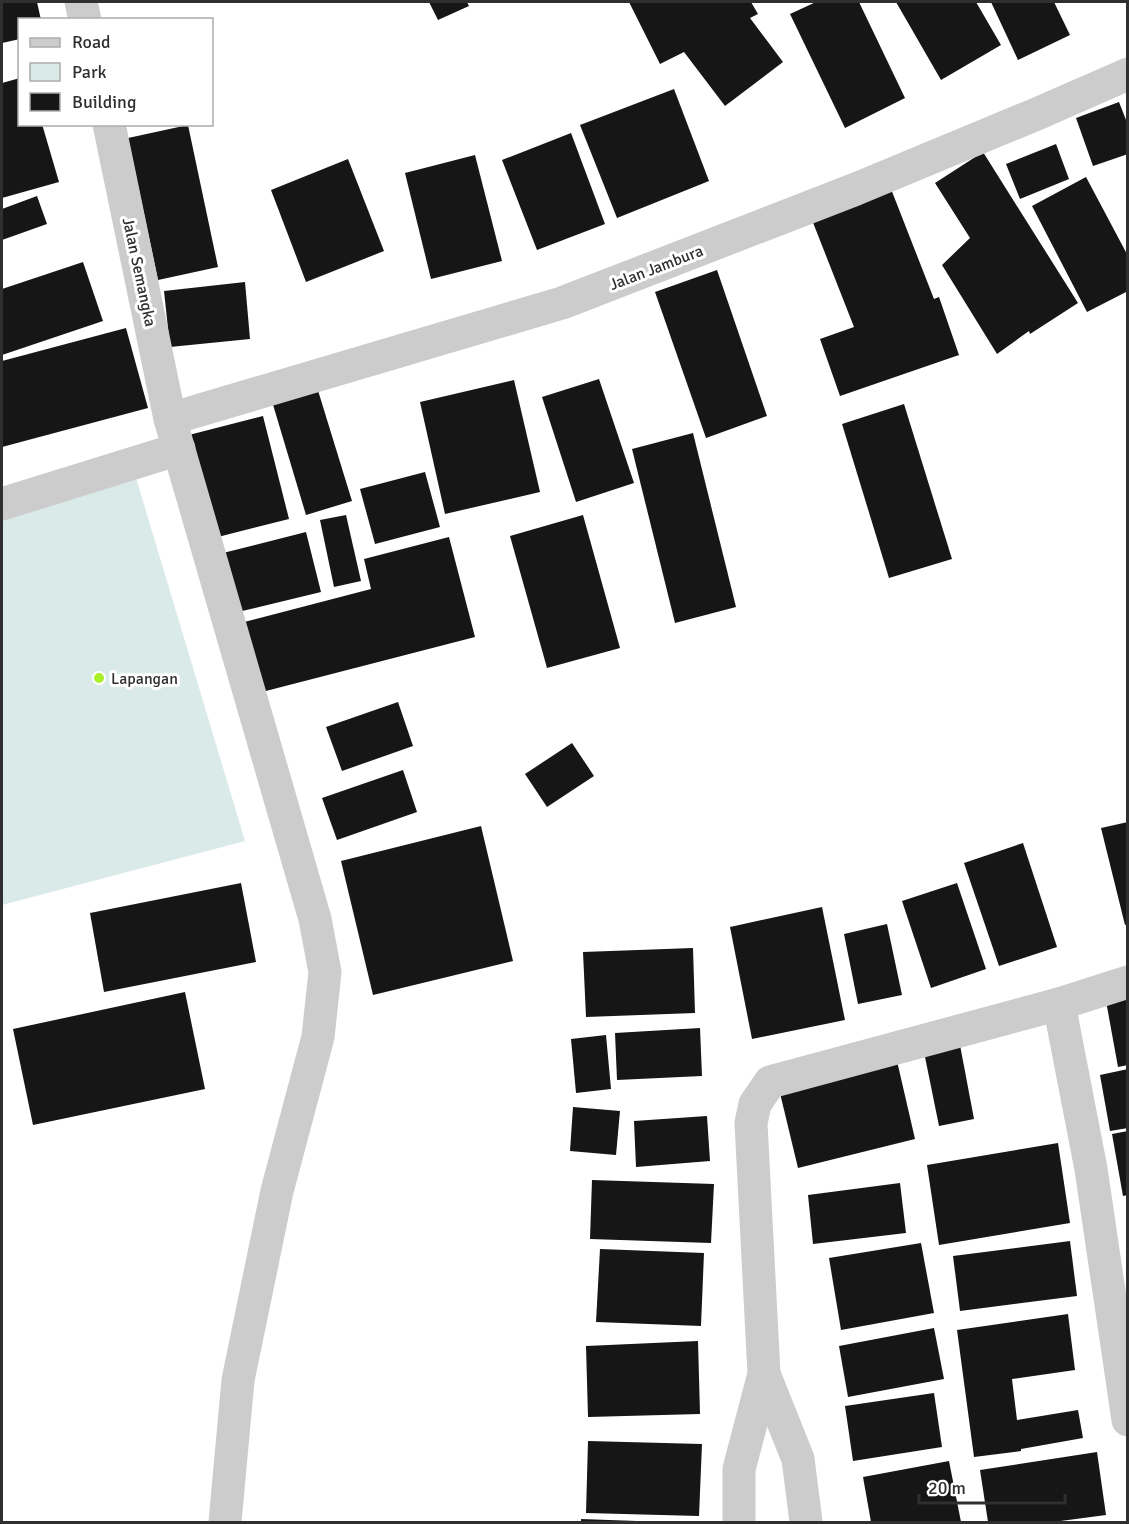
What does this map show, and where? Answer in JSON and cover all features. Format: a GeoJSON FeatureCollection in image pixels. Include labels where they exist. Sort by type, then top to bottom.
{"type":"FeatureCollection","features":[{"type":"Feature","properties":{"kind":"street"},"geometry":{"type":"LineString","coordinates":[[81,2],[85,18]]}},
{"type":"Feature","properties":{"kind":"street","name":"Jalan Jambura"},"geometry":{"type":"LineString","coordinates":[[2,504],[174,434],[562,303],[856,189],[1128,74]]}},
{"type":"Feature","properties":{"kind":"street","name":"Jalan Semangka"},"geometry":{"type":"LineString","coordinates":[[110,126],[174,434],[315,919],[325,972],[318,1037],[277,1191],[238,1380],[225,1522]]}},
{"type":"Feature","properties":{"kind":"street"},"geometry":{"type":"LineString","coordinates":[[739,1522],[738,1469],[764,1374],[751,1124],[755,1104],[770,1082],[1059,1004],[1128,982]]}},
{"type":"Feature","properties":{"kind":"street"},"geometry":{"type":"LineString","coordinates":[[1059,1004],[1091,1169],[1128,1420]]}},
{"type":"Feature","properties":{"kind":"street"},"geometry":{"type":"LineString","coordinates":[[764,1374],[798,1459],[806,1522]]}},
{"type":"Feature","properties":{"kind":"green space","name":"Lapangan"},"geometry":{"type":"Polygon","coordinates":[[[136,478],[245,841],[2,905],[2,516],[136,478]]]}},
{"type":"Feature","properties":{"kind":"building"},"geometry":{"type":"Polygon","coordinates":[[[2,2],[37,2],[41,18],[18,18],[18,39],[2,43],[2,2]]]}},
{"type":"Feature","properties":{"kind":"building"},"geometry":{"type":"Polygon","coordinates":[[[429,2],[467,2],[469,6],[438,20],[429,2]]]}},
{"type":"Feature","properties":{"kind":"building"},"geometry":{"type":"Polygon","coordinates":[[[629,2],[751,2],[758,14],[750,18],[783,62],[725,106],[684,52],[660,64],[629,2]]]}},
{"type":"Feature","properties":{"kind":"building"},"geometry":{"type":"Polygon","coordinates":[[[816,2],[859,2],[905,98],[845,128],[790,14],[816,2]]]}},
{"type":"Feature","properties":{"kind":"building"},"geometry":{"type":"Polygon","coordinates":[[[896,2],[976,2],[1001,45],[941,80],[896,2]]]}},
{"type":"Feature","properties":{"kind":"building"},"geometry":{"type":"Polygon","coordinates":[[[991,2],[1054,2],[1070,35],[1018,60],[991,2]]]}},
{"type":"Feature","properties":{"kind":"building"},"geometry":{"type":"Polygon","coordinates":[[[18,79],[18,126],[43,126],[59,182],[2,198],[2,83],[18,79]]]}},
{"type":"Feature","properties":{"kind":"building"},"geometry":{"type":"Polygon","coordinates":[[[674,89],[709,181],[617,218],[580,125],[674,89]]]}},
{"type":"Feature","properties":{"kind":"building"},"geometry":{"type":"Polygon","coordinates":[[[1119,102],[1128,125],[1128,154],[1093,166],[1076,118],[1119,102]]]}},
{"type":"Feature","properties":{"kind":"building"},"geometry":{"type":"Polygon","coordinates":[[[188,126],[218,267],[158,280],[128,138],[188,126]]]}},
{"type":"Feature","properties":{"kind":"building"},"geometry":{"type":"Polygon","coordinates":[[[571,133],[605,224],[537,250],[502,160],[571,133]]]}},
{"type":"Feature","properties":{"kind":"building"},"geometry":{"type":"Polygon","coordinates":[[[1056,144],[1069,179],[1020,199],[1006,164],[1056,144]]]}},
{"type":"Feature","properties":{"kind":"building"},"geometry":{"type":"Polygon","coordinates":[[[983,152],[1078,303],[1030,334],[1029,331],[997,354],[942,265],[970,238],[935,183],[983,152]]]}},
{"type":"Feature","properties":{"kind":"building"},"geometry":{"type":"Polygon","coordinates":[[[475,155],[502,261],[431,279],[405,173],[475,155]]]}},
{"type":"Feature","properties":{"kind":"building"},"geometry":{"type":"Polygon","coordinates":[[[348,159],[384,251],[306,282],[271,190],[348,159]]]}},
{"type":"Feature","properties":{"kind":"building"},"geometry":{"type":"Polygon","coordinates":[[[1086,177],[1128,256],[1128,291],[1087,312],[1032,206],[1086,177]]]}},
{"type":"Feature","properties":{"kind":"building"},"geometry":{"type":"Polygon","coordinates":[[[891,189],[934,299],[939,297],[959,355],[840,396],[820,339],[854,327],[812,220],[891,189]]]}},
{"type":"Feature","properties":{"kind":"building"},"geometry":{"type":"Polygon","coordinates":[[[37,196],[47,224],[2,240],[2,209],[37,196]]]}},
{"type":"Feature","properties":{"kind":"building"},"geometry":{"type":"Polygon","coordinates":[[[83,262],[103,321],[2,355],[2,289],[83,262]]]}},
{"type":"Feature","properties":{"kind":"building"},"geometry":{"type":"Polygon","coordinates":[[[717,270],[767,416],[706,438],[655,292],[717,270]]]}},
{"type":"Feature","properties":{"kind":"building"},"geometry":{"type":"Polygon","coordinates":[[[245,282],[250,339],[170,347],[164,291],[245,282]]]}},
{"type":"Feature","properties":{"kind":"building"},"geometry":{"type":"Polygon","coordinates":[[[126,328],[148,408],[2,447],[2,361],[126,328]]]}},
{"type":"Feature","properties":{"kind":"building"},"geometry":{"type":"Polygon","coordinates":[[[599,379],[634,483],[576,502],[542,397],[599,379]]]}},
{"type":"Feature","properties":{"kind":"building"},"geometry":{"type":"Polygon","coordinates":[[[514,380],[540,492],[445,514],[420,402],[514,380]]]}},
{"type":"Feature","properties":{"kind":"building"},"geometry":{"type":"Polygon","coordinates":[[[316,384],[352,501],[306,515],[271,398],[316,384]]]}},
{"type":"Feature","properties":{"kind":"building"},"geometry":{"type":"Polygon","coordinates":[[[904,404],[952,559],[889,578],[842,424],[904,404]]]}},
{"type":"Feature","properties":{"kind":"building"},"geometry":{"type":"Polygon","coordinates":[[[263,416],[289,519],[210,539],[185,436],[263,416]]]}},
{"type":"Feature","properties":{"kind":"building"},"geometry":{"type":"Polygon","coordinates":[[[693,433],[736,607],[675,623],[632,449],[693,433]]]}},
{"type":"Feature","properties":{"kind":"building"},"geometry":{"type":"Polygon","coordinates":[[[425,472],[440,527],[375,544],[360,489],[425,472]]]}},
{"type":"Feature","properties":{"kind":"building"},"geometry":{"type":"Polygon","coordinates":[[[346,515],[361,581],[334,587],[320,520],[346,515]]]}},
{"type":"Feature","properties":{"kind":"building"},"geometry":{"type":"Polygon","coordinates":[[[583,515],[620,648],[547,668],[510,536],[583,515]]]}},
{"type":"Feature","properties":{"kind":"building"},"geometry":{"type":"Polygon","coordinates":[[[306,532],[321,592],[238,612],[223,553],[306,532]]]}},
{"type":"Feature","properties":{"kind":"building"},"geometry":{"type":"Polygon","coordinates":[[[449,537],[475,637],[262,692],[244,622],[371,589],[364,559],[449,537]]]}},
{"type":"Feature","properties":{"kind":"building"},"geometry":{"type":"Polygon","coordinates":[[[398,702],[413,746],[342,771],[326,727],[398,702]]]}},
{"type":"Feature","properties":{"kind":"building"},"geometry":{"type":"Polygon","coordinates":[[[572,743],[594,776],[547,807],[525,774],[572,743]]]}},
{"type":"Feature","properties":{"kind":"building"},"geometry":{"type":"Polygon","coordinates":[[[403,770],[417,812],[337,840],[322,798],[403,770]]]}},
{"type":"Feature","properties":{"kind":"building"},"geometry":{"type":"Polygon","coordinates":[[[1128,822],[1128,924],[1125,925],[1101,828],[1128,822]]]}},
{"type":"Feature","properties":{"kind":"building"},"geometry":{"type":"Polygon","coordinates":[[[481,826],[513,961],[373,995],[341,861],[481,826]]]}},
{"type":"Feature","properties":{"kind":"building"},"geometry":{"type":"Polygon","coordinates":[[[1023,843],[1057,947],[999,966],[964,863],[1023,843]]]}},
{"type":"Feature","properties":{"kind":"building"},"geometry":{"type":"Polygon","coordinates":[[[241,883],[256,962],[104,992],[90,913],[241,883]]]}},
{"type":"Feature","properties":{"kind":"building"},"geometry":{"type":"Polygon","coordinates":[[[957,883],[986,969],[931,988],[902,901],[957,883]]]}},
{"type":"Feature","properties":{"kind":"building"},"geometry":{"type":"Polygon","coordinates":[[[822,907],[845,1020],[752,1039],[730,927],[822,907]]]}},
{"type":"Feature","properties":{"kind":"building"},"geometry":{"type":"Polygon","coordinates":[[[887,924],[902,995],[858,1004],[844,934],[887,924]]]}},
{"type":"Feature","properties":{"kind":"building"},"geometry":{"type":"Polygon","coordinates":[[[693,948],[695,1013],[586,1017],[583,952],[693,948]]]}},
{"type":"Feature","properties":{"kind":"building"},"geometry":{"type":"Polygon","coordinates":[[[185,992],[205,1089],[33,1125],[13,1029],[185,992]]]}},
{"type":"Feature","properties":{"kind":"building"},"geometry":{"type":"Polygon","coordinates":[[[1128,996],[1128,1065],[1118,1067],[1106,1001],[1128,996]]]}},
{"type":"Feature","properties":{"kind":"building"},"geometry":{"type":"Polygon","coordinates":[[[700,1028],[702,1076],[617,1080],[615,1033],[700,1028]]]}},
{"type":"Feature","properties":{"kind":"building"},"geometry":{"type":"Polygon","coordinates":[[[606,1035],[611,1089],[576,1093],[571,1039],[606,1035]]]}},
{"type":"Feature","properties":{"kind":"building"},"geometry":{"type":"Polygon","coordinates":[[[960,1045],[974,1119],[939,1126],[924,1052],[960,1045]]]}},
{"type":"Feature","properties":{"kind":"building"},"geometry":{"type":"Polygon","coordinates":[[[897,1061],[915,1139],[798,1168],[779,1089],[897,1061]]]}},
{"type":"Feature","properties":{"kind":"building"},"geometry":{"type":"Polygon","coordinates":[[[1128,1069],[1128,1128],[1110,1131],[1100,1075],[1128,1069]]]}},
{"type":"Feature","properties":{"kind":"building"},"geometry":{"type":"Polygon","coordinates":[[[573,1107],[620,1111],[616,1155],[570,1151],[573,1107]]]}},
{"type":"Feature","properties":{"kind":"building"},"geometry":{"type":"Polygon","coordinates":[[[707,1116],[710,1161],[636,1167],[634,1121],[707,1116]]]}},
{"type":"Feature","properties":{"kind":"building"},"geometry":{"type":"Polygon","coordinates":[[[1128,1131],[1128,1195],[1123,1196],[1112,1134],[1128,1131]]]}},
{"type":"Feature","properties":{"kind":"building"},"geometry":{"type":"Polygon","coordinates":[[[1058,1143],[1070,1223],[939,1245],[927,1165],[1058,1143]]]}},
{"type":"Feature","properties":{"kind":"building"},"geometry":{"type":"Polygon","coordinates":[[[592,1180],[714,1184],[711,1243],[590,1239],[592,1180]]]}},
{"type":"Feature","properties":{"kind":"building"},"geometry":{"type":"Polygon","coordinates":[[[900,1183],[906,1233],[813,1244],[808,1195],[900,1183]]]}},
{"type":"Feature","properties":{"kind":"building"},"geometry":{"type":"Polygon","coordinates":[[[1070,1241],[1077,1296],[960,1311],[953,1256],[1070,1241]]]}},
{"type":"Feature","properties":{"kind":"building"},"geometry":{"type":"Polygon","coordinates":[[[921,1243],[934,1313],[841,1330],[829,1258],[921,1243]]]}},
{"type":"Feature","properties":{"kind":"building"},"geometry":{"type":"Polygon","coordinates":[[[600,1249],[704,1253],[701,1326],[596,1322],[600,1249]]]}},
{"type":"Feature","properties":{"kind":"building"},"geometry":{"type":"Polygon","coordinates":[[[1068,1314],[1075,1370],[1012,1379],[1017,1420],[1078,1410],[1083,1438],[1021,1449],[1021,1451],[974,1457],[957,1330],[1068,1314]]]}},
{"type":"Feature","properties":{"kind":"building"},"geometry":{"type":"Polygon","coordinates":[[[934,1328],[944,1379],[848,1397],[839,1346],[934,1328]]]}},
{"type":"Feature","properties":{"kind":"building"},"geometry":{"type":"Polygon","coordinates":[[[698,1341],[700,1414],[588,1417],[586,1346],[698,1341]]]}},
{"type":"Feature","properties":{"kind":"building"},"geometry":{"type":"Polygon","coordinates":[[[934,1393],[942,1447],[853,1461],[845,1406],[934,1393]]]}},
{"type":"Feature","properties":{"kind":"building"},"geometry":{"type":"Polygon","coordinates":[[[588,1441],[702,1444],[699,1516],[586,1513],[588,1441]]]}},
{"type":"Feature","properties":{"kind":"building"},"geometry":{"type":"Polygon","coordinates":[[[1097,1452],[1106,1515],[1053,1522],[988,1522],[980,1470],[1097,1452]]]}},
{"type":"Feature","properties":{"kind":"building"},"geometry":{"type":"Polygon","coordinates":[[[949,1461],[961,1522],[871,1522],[863,1477],[949,1461]]]}},
{"type":"Feature","properties":{"kind":"building"},"geometry":{"type":"Polygon","coordinates":[[[581,1519],[637,1521],[637,1522],[581,1522],[581,1519]]]}},
{"type":"Feature","properties":{"kind":"place","name":"Lapangan"},"geometry":{"type":"Point","coordinates":[99,678]}}]}
